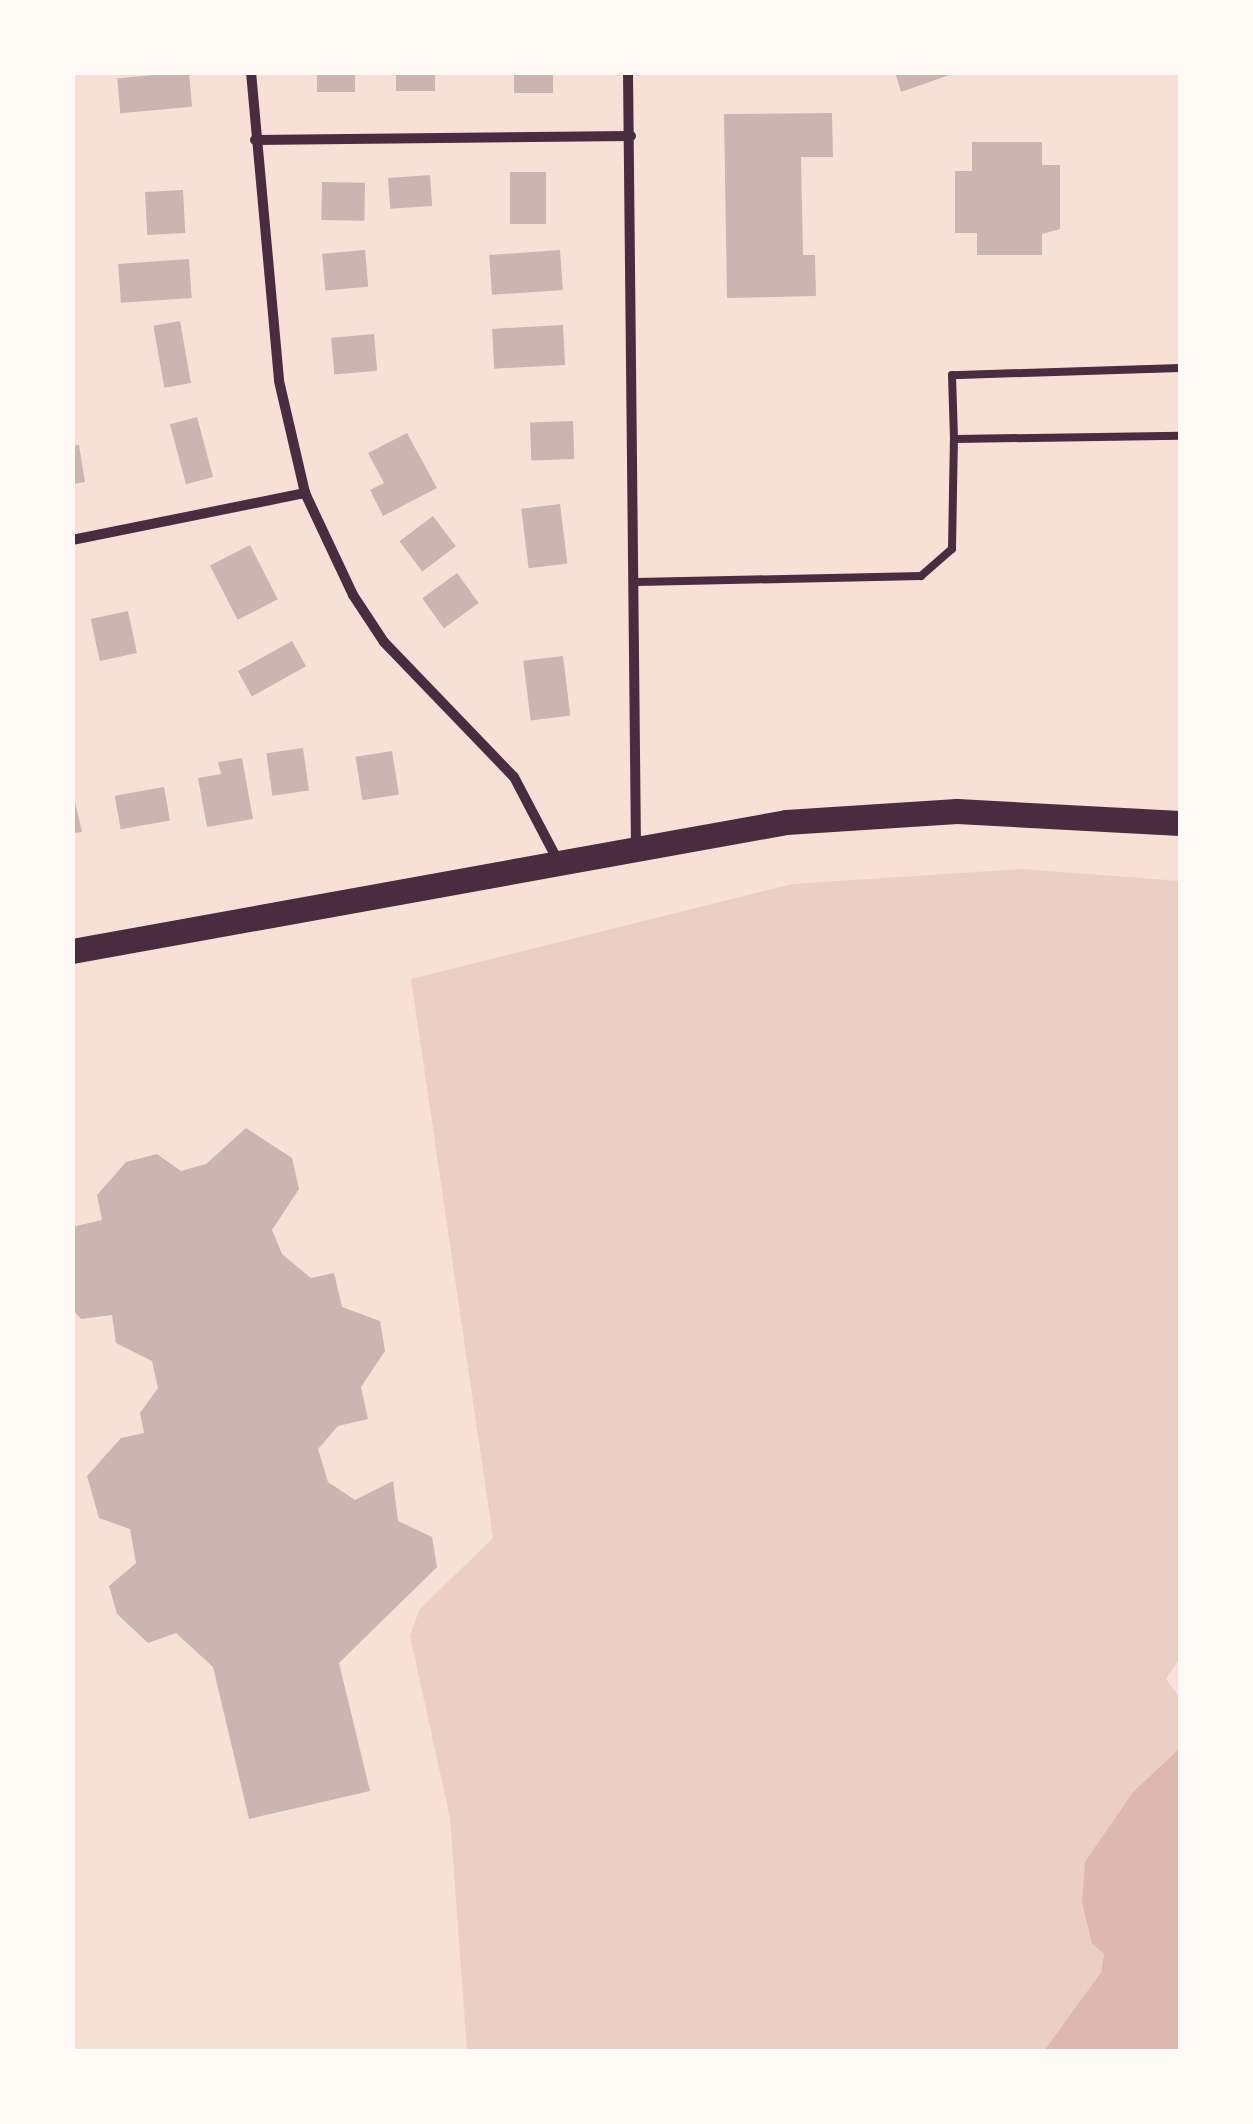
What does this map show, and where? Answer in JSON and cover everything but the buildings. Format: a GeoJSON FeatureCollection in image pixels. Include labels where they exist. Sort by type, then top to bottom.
{"type":"FeatureCollection","features":[{"type":"Feature","properties":{"kind":"main road"},"geometry":{"type":"LineString","coordinates":[[72,951],[636,844],[786,822],[924,812],[1052,812],[1180,822]]}},
{"type":"Feature","properties":{"kind":"street"},"geometry":{"type":"LineString","coordinates":[[251,72],[279,381],[305,493],[336,563],[384,642],[514,778],[557,859]]}},
{"type":"Feature","properties":{"kind":"street"},"geometry":{"type":"LineString","coordinates":[[628,72],[637,582],[636,844]]}},
{"type":"Feature","properties":{"kind":"street"},"geometry":{"type":"LineString","coordinates":[[255,140],[631,136]]}},
{"type":"Feature","properties":{"kind":"street"},"geometry":{"type":"LineString","coordinates":[[72,540],[305,493]]}},
{"type":"Feature","properties":{"kind":"lane"},"geometry":{"type":"LineString","coordinates":[[637,582],[921,576],[952,549],[952,375],[1180,368]]}},
{"type":"Feature","properties":{"kind":"lane"},"geometry":{"type":"LineString","coordinates":[[954,440],[1180,436]]}},
{"type":"Feature","properties":{"kind":"shaded area"},"geometry":{"type":"Polygon","coordinates":[[[1021,869],[1180,881],[1180,1658],[1166,1679],[1180,1698],[1180,1748],[1133,1792],[1082,1903],[1092,1944],[1104,1954],[1101,1972],[1044,2051],[467,2051],[450,1818],[410,1636],[419,1610],[493,1538],[411,979],[792,884],[1021,869]]]}},
{"type":"Feature","properties":{"kind":"shaded area"},"geometry":{"type":"Polygon","coordinates":[[[1180,1748],[1180,2051],[1044,2051],[1101,1972],[1104,1954],[1092,1944],[1082,1903],[1085,1862],[1133,1792],[1180,1748]]]}}]}
